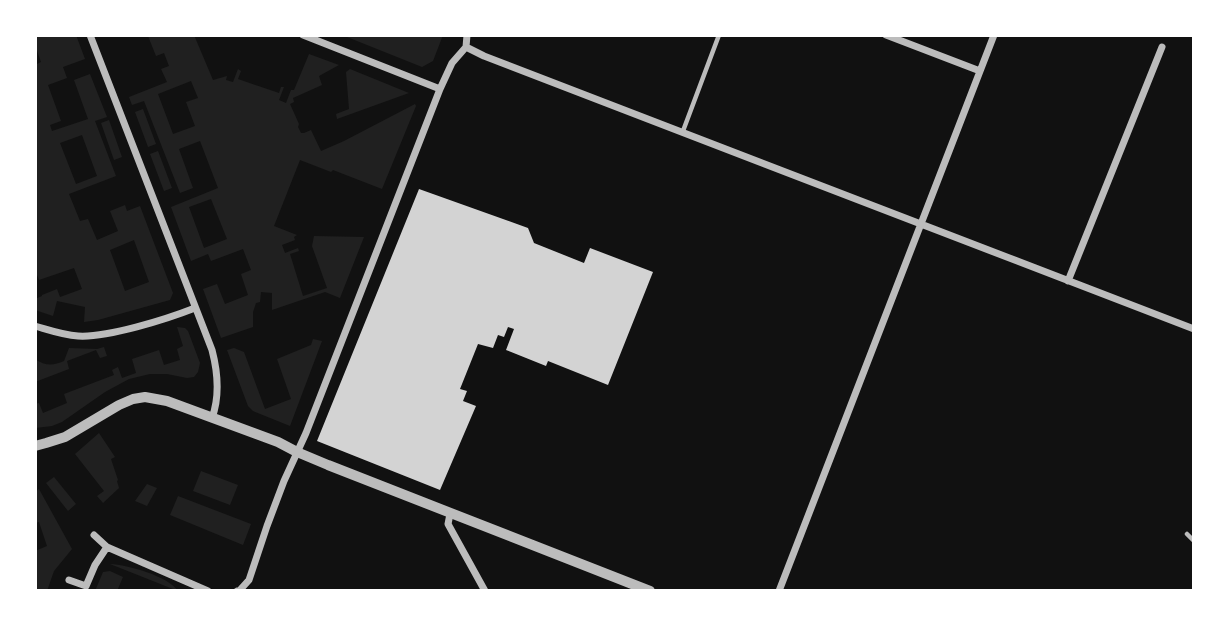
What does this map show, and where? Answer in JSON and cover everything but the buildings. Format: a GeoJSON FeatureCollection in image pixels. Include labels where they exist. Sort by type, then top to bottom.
{"type":"FeatureCollection","features":[{"type":"Feature","properties":{"kind":"street"},"geometry":{"type":"LineString","coordinates":[[90,35],[212,350],[217,370],[217,404],[212,418]]}},
{"type":"Feature","properties":{"kind":"street"},"geometry":{"type":"LineString","coordinates":[[303,35],[440,89]]}},
{"type":"Feature","properties":{"kind":"street"},"geometry":{"type":"LineString","coordinates":[[237,591],[249,580],[271,514],[440,89],[452,64],[466,47],[467,35]]}},
{"type":"Feature","properties":{"kind":"street"},"geometry":{"type":"LineString","coordinates":[[886,35],[980,71]]}},
{"type":"Feature","properties":{"kind":"street"},"geometry":{"type":"LineString","coordinates":[[779,591],[994,35]]}},
{"type":"Feature","properties":{"kind":"street"},"geometry":{"type":"LineString","coordinates":[[466,47],[1194,329]]}},
{"type":"Feature","properties":{"kind":"street"},"geometry":{"type":"LineString","coordinates":[[1069,281],[1163,47]]}},
{"type":"Feature","properties":{"kind":"street"},"geometry":{"type":"LineString","coordinates":[[35,326],[75,336],[92,337],[195,308]]}},
{"type":"Feature","properties":{"kind":"street"},"geometry":{"type":"LineString","coordinates":[[35,446],[65,437],[133,399],[145,397],[167,401],[278,442],[450,514],[650,591]]}},
{"type":"Feature","properties":{"kind":"street"},"geometry":{"type":"LineString","coordinates":[[450,514],[448,524],[485,591]]}},
{"type":"Feature","properties":{"kind":"street"},"geometry":{"type":"LineString","coordinates":[[94,535],[107,547],[190,588],[208,591]]}},
{"type":"Feature","properties":{"kind":"street"},"geometry":{"type":"LineString","coordinates":[[69,580],[85,589],[95,565],[107,547]]}},
{"type":"Feature","properties":{"kind":"lane"},"geometry":{"type":"LineString","coordinates":[[683,131],[719,35]]}},
{"type":"Feature","properties":{"kind":"lane"},"geometry":{"type":"LineString","coordinates":[[1187,534],[1194,541]]}},
{"type":"Feature","properties":{"kind":"shaded area"},"geometry":{"type":"Polygon","coordinates":[[[35,35],[76,35],[85,59],[63,67],[67,78],[48,85],[61,121],[50,125],[52,131],[88,119],[74,80],[90,74],[107,117],[95,121],[116,176],[69,194],[80,221],[88,219],[97,240],[118,231],[110,211],[125,205],[127,211],[140,206],[173,293],[170,300],[84,322],[85,307],[57,301],[53,316],[35,310],[35,299],[42,295],[57,289],[60,297],[82,289],[74,268],[39,280],[35,270],[35,65],[41,62],[35,45],[35,35]],[[82,135],[60,143],[76,184],[97,176],[82,135]],[[134,240],[110,250],[125,291],[149,282],[134,240]]]}},
{"type":"Feature","properties":{"kind":"shaded area"},"geometry":{"type":"Polygon","coordinates":[[[194,35],[213,80],[227,76],[226,80],[233,82],[238,69],[241,71],[238,79],[279,93],[281,87],[284,87],[279,100],[286,103],[309,54],[339,65],[319,76],[322,85],[293,98],[294,102],[290,104],[301,133],[311,130],[321,151],[415,104],[382,189],[300,160],[274,226],[297,235],[295,240],[282,245],[285,253],[298,248],[299,251],[290,254],[303,296],[327,288],[312,246],[314,236],[364,237],[340,298],[325,292],[272,310],[272,293],[261,292],[260,302],[256,303],[253,312],[253,327],[221,338],[203,289],[217,284],[225,304],[248,295],[241,274],[251,270],[243,249],[211,261],[208,254],[191,261],[171,207],[218,188],[200,141],[179,149],[193,188],[180,193],[144,101],[132,105],[129,97],[167,82],[161,69],[169,66],[164,53],[156,56],[148,36],[194,35]],[[191,81],[158,94],[173,134],[195,126],[186,102],[198,98],[191,81]],[[211,199],[189,207],[204,248],[227,239],[211,199]]]}},
{"type":"Feature","properties":{"kind":"shaded area"},"geometry":{"type":"Polygon","coordinates":[[[342,35],[443,35],[433,61],[422,67],[342,35]]]}},
{"type":"Feature","properties":{"kind":"shaded area"},"geometry":{"type":"Polygon","coordinates":[[[350,69],[409,93],[337,119],[336,114],[349,109],[346,72],[350,69]]]}},
{"type":"Feature","properties":{"kind":"shaded area"},"geometry":{"type":"Polygon","coordinates":[[[143,109],[156,144],[148,147],[135,112],[143,109]]]}},
{"type":"Feature","properties":{"kind":"shaded area"},"geometry":{"type":"Polygon","coordinates":[[[109,120],[122,157],[114,160],[101,123],[109,120]]]}},
{"type":"Feature","properties":{"kind":"shaded area"},"geometry":{"type":"Polygon","coordinates":[[[158,151],[172,188],[164,191],[150,154],[158,151]]]}},
{"type":"Feature","properties":{"kind":"shaded area"},"geometry":{"type":"Polygon","coordinates":[[[177,327],[188,331],[200,363],[194,377],[150,374],[129,379],[62,422],[35,428],[35,404],[39,403],[43,413],[67,403],[64,394],[114,375],[112,370],[118,367],[122,378],[136,373],[132,359],[159,350],[164,365],[180,360],[177,349],[183,346],[177,327]]]}},
{"type":"Feature","properties":{"kind":"shaded area"},"geometry":{"type":"Polygon","coordinates":[[[313,339],[322,341],[290,426],[253,411],[248,406],[227,350],[234,348],[244,352],[265,409],[291,399],[277,359],[311,345],[313,339]]]}},
{"type":"Feature","properties":{"kind":"shaded area"},"geometry":{"type":"Polygon","coordinates":[[[104,347],[107,356],[100,358],[96,350],[67,361],[69,369],[35,382],[35,359],[53,364],[64,361],[69,348],[104,347]]]}},
{"type":"Feature","properties":{"kind":"shaded area"},"geometry":{"type":"Polygon","coordinates":[[[99,433],[115,457],[111,459],[119,488],[103,503],[97,496],[104,491],[75,454],[99,433]]]}},
{"type":"Feature","properties":{"kind":"shaded area"},"geometry":{"type":"Polygon","coordinates":[[[201,471],[238,485],[230,505],[193,491],[201,471]]]}},
{"type":"Feature","properties":{"kind":"shaded area"},"geometry":{"type":"Polygon","coordinates":[[[54,477],[76,504],[68,511],[46,483],[54,477]]]}},
{"type":"Feature","properties":{"kind":"shaded area"},"geometry":{"type":"Polygon","coordinates":[[[147,484],[157,488],[147,506],[135,501],[147,484]]]}},
{"type":"Feature","properties":{"kind":"shaded area"},"geometry":{"type":"Polygon","coordinates":[[[39,489],[72,549],[54,571],[47,591],[35,591],[35,551],[47,546],[39,522],[35,523],[35,492],[39,489]]]}},
{"type":"Feature","properties":{"kind":"shaded area"},"geometry":{"type":"Polygon","coordinates":[[[178,496],[251,524],[243,545],[170,515],[178,496]]]}},
{"type":"Feature","properties":{"kind":"shaded area"},"geometry":{"type":"Polygon","coordinates":[[[110,564],[157,576],[178,591],[110,564]]]}},
{"type":"Feature","properties":{"kind":"shaded area"},"geometry":{"type":"Polygon","coordinates":[[[110,571],[123,577],[117,591],[95,591],[103,572],[110,571]]]}}]}
